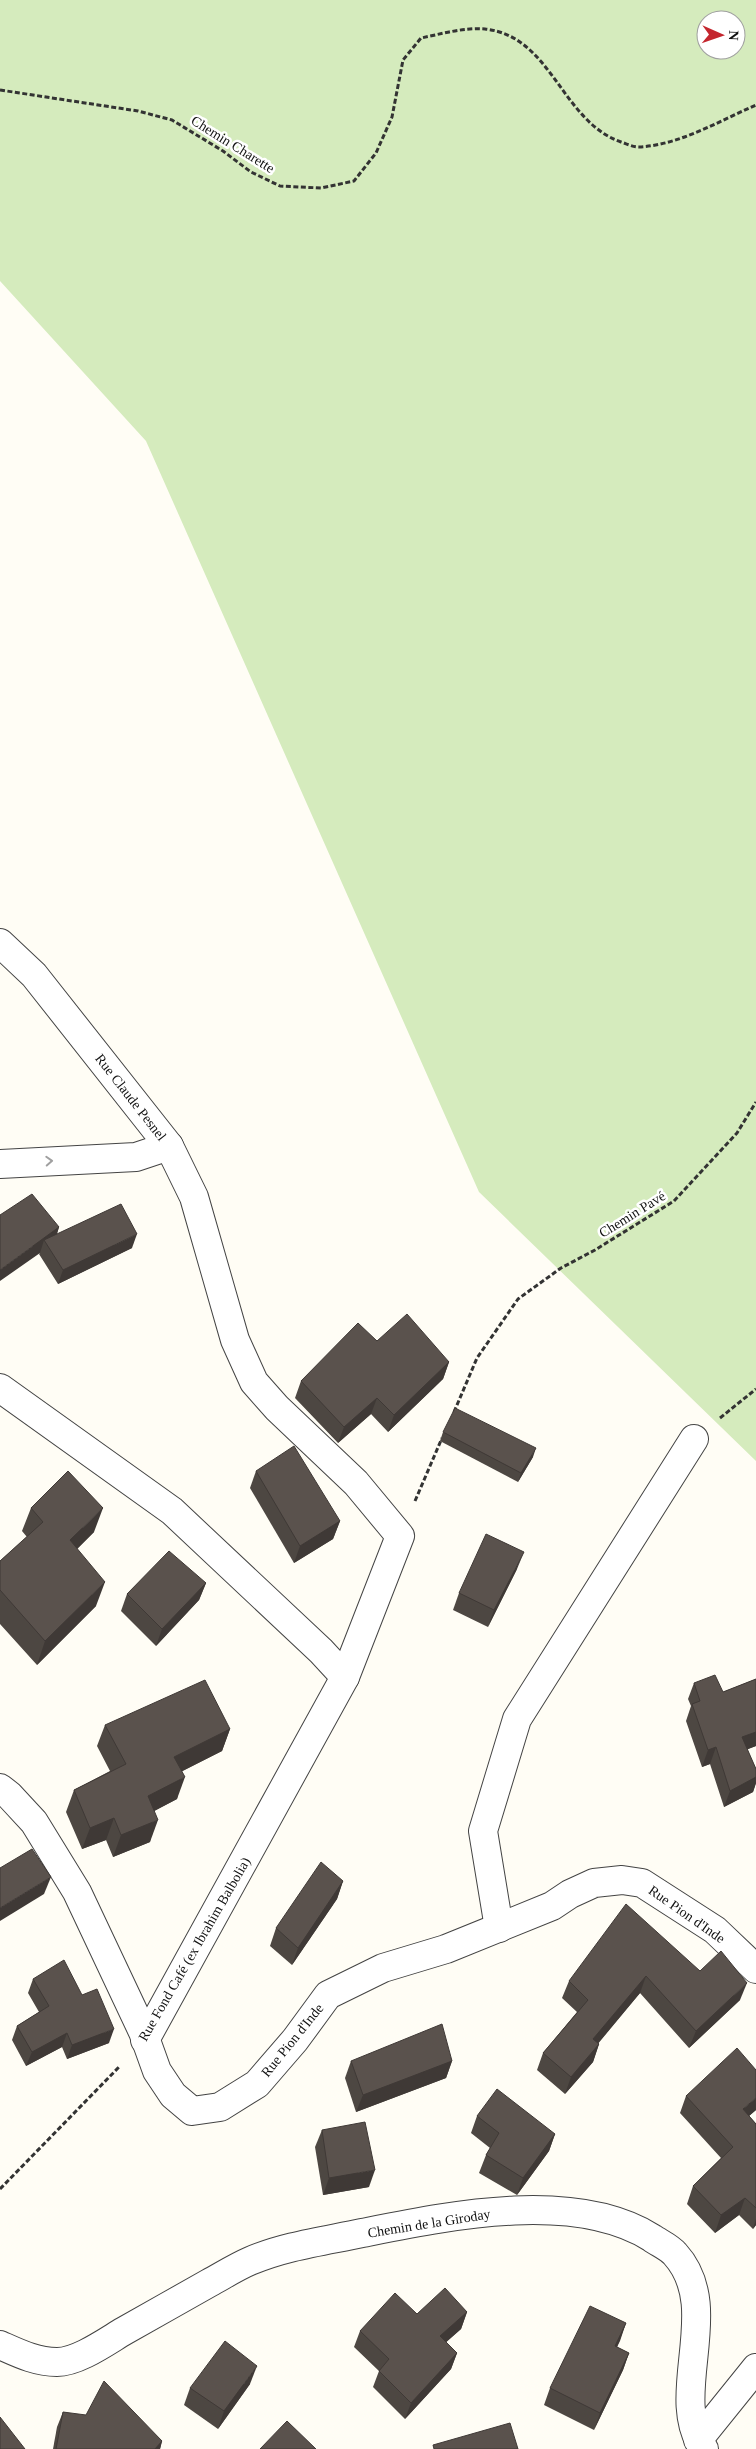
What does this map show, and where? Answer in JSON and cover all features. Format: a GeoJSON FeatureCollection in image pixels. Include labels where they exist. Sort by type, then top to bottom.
{"type":"FeatureCollection","features":[{"type":"Feature","properties":{"kind":"street","name":"Rue Claude Pesnel"},"geometry":{"type":"LineString","coordinates":[[0,943],[34,974],[169,1146],[136,1157],[0,1164]]}},
{"type":"Feature","properties":{"kind":"street"},"geometry":{"type":"LineString","coordinates":[[169,1146],[194,1197],[235,1340],[254,1382],[277,1408],[356,1483],[400,1536]]}},
{"type":"Feature","properties":{"kind":"street"},"geometry":{"type":"LineString","coordinates":[[0,1388],[172,1510],[321,1651],[345,1677]]}},
{"type":"Feature","properties":{"kind":"street"},"geometry":{"type":"LineString","coordinates":[[498,1928],[483,1831],[516,1719],[694,1439]]}},
{"type":"Feature","properties":{"kind":"street","name":"Rue Fond Café (ex Ibrahim Balbolia)"},"geometry":{"type":"LineString","coordinates":[[145,2040],[345,1677],[400,1536]]}},
{"type":"Feature","properties":{"kind":"street","name":"Rue Pion d'Inde"},"geometry":{"type":"LineString","coordinates":[[0,1788],[10,1795],[34,1822],[77,1892],[145,2040],[157,2071],[173,2095],[192,2111],[220,2107],[257,2084],[295,2040],[328,1995],[383,1968],[446,1949],[552,1906],[570,1894],[594,1883],[622,1880],[642,1883],[715,1930],[756,1969]]}},
{"type":"Feature","properties":{"kind":"street","name":"Chemin de la Giroday"},"geometry":{"type":"LineString","coordinates":[[0,2345],[28,2358],[59,2362],[90,2351],[249,2261],[285,2248],[468,2215],[545,2210],[587,2213],[636,2229],[675,2253],[694,2286],[697,2314],[693,2353],[692,2422],[701,2444]]}},
{"type":"Feature","properties":{"kind":"street"},"geometry":{"type":"LineString","coordinates":[[701,2444],[756,2368]]}},
{"type":"Feature","properties":{"kind":"path","name":"Chemin Charette"},"geometry":{"type":"LineString","coordinates":[[0,90],[129,110],[172,120],[223,151],[251,172],[280,186],[321,188],[354,181],[376,153],[392,117],[403,60],[421,38],[485,29],[513,39],[533,51],[585,120],[608,137],[636,147],[669,143],[756,105]]}},
{"type":"Feature","properties":{"kind":"path","name":"Chemin Pavé"},"geometry":{"type":"LineString","coordinates":[[450,1420],[477,1358],[518,1299],[561,1268],[595,1250],[674,1201],[737,1133],[756,1102]]}},
{"type":"Feature","properties":{"kind":"path"},"geometry":{"type":"LineString","coordinates":[[694,1439],[756,1390]]}},
{"type":"Feature","properties":{"kind":"path"},"geometry":{"type":"LineString","coordinates":[[400,1536],[446,1429]]}},
{"type":"Feature","properties":{"kind":"path","name":"Rue Fond Café (ex Ibrahim Balbolia)"},"geometry":{"type":"LineString","coordinates":[[0,2189],[145,2040]]}},
{"type":"Feature","properties":{"kind":"green space"},"geometry":{"type":"Polygon","coordinates":[[[0,0],[756,0],[756,1461],[479,1192],[146,441],[0,281],[0,0]]]}},
{"type":"Feature","properties":{"kind":"building"},"geometry":{"type":"Polygon","coordinates":[[[32,1194],[59,1227],[0,1270],[0,1215],[32,1194]]]}},
{"type":"Feature","properties":{"kind":"building"},"geometry":{"type":"Polygon","coordinates":[[[121,1204],[137,1234],[63,1270],[44,1240],[121,1204]]]}},
{"type":"Feature","properties":{"kind":"building"},"geometry":{"type":"Polygon","coordinates":[[[407,1314],[449,1362],[394,1415],[377,1398],[344,1427],[301,1381],[358,1323],[377,1341],[407,1314]]]}},
{"type":"Feature","properties":{"kind":"building"},"geometry":{"type":"Polygon","coordinates":[[[455,1408],[536,1448],[521,1473],[443,1432],[455,1408]]]}},
{"type":"Feature","properties":{"kind":"building"},"geometry":{"type":"Polygon","coordinates":[[[294,1446],[340,1521],[300,1546],[256,1471],[294,1446]]]}},
{"type":"Feature","properties":{"kind":"building"},"geometry":{"type":"Polygon","coordinates":[[[68,1471],[103,1508],[70,1540],[105,1582],[45,1641],[0,1590],[0,1561],[43,1522],[31,1508],[68,1471]]]}},
{"type":"Feature","properties":{"kind":"building"},"geometry":{"type":"Polygon","coordinates":[[[486,1534],[524,1552],[494,1610],[459,1593],[486,1534]]]}},
{"type":"Feature","properties":{"kind":"building"},"geometry":{"type":"Polygon","coordinates":[[[169,1551],[206,1583],[162,1629],[127,1594],[169,1551]]]}},
{"type":"Feature","properties":{"kind":"building"},"geometry":{"type":"Polygon","coordinates":[[[715,1675],[723,1692],[756,1679],[756,1732],[742,1737],[756,1769],[756,1777],[730,1791],[716,1747],[708,1750],[692,1704],[700,1701],[694,1683],[715,1675]]]}},
{"type":"Feature","properties":{"kind":"building"},"geometry":{"type":"Polygon","coordinates":[[[205,1680],[230,1729],[174,1757],[185,1777],[148,1796],[158,1820],[121,1835],[114,1818],[90,1828],[74,1790],[126,1764],[105,1725],[205,1680]]]}},
{"type":"Feature","properties":{"kind":"building"},"geometry":{"type":"Polygon","coordinates":[[[32,1849],[51,1877],[0,1908],[0,1868],[32,1849]]]}},
{"type":"Feature","properties":{"kind":"building"},"geometry":{"type":"Polygon","coordinates":[[[321,1862],[343,1881],[298,1948],[276,1928],[321,1862]]]}},
{"type":"Feature","properties":{"kind":"building"},"geometry":{"type":"Polygon","coordinates":[[[626,1904],[700,1971],[721,1951],[747,1983],[696,2031],[646,1976],[593,2039],[599,2044],[571,2077],[543,2053],[588,2000],[569,1981],[626,1904]]]}},
{"type":"Feature","properties":{"kind":"building"},"geometry":{"type":"Polygon","coordinates":[[[64,1960],[82,1995],[97,1989],[114,2029],[72,2045],[67,2033],[32,2052],[17,2026],[49,2006],[33,1979],[64,1960]]]}},
{"type":"Feature","properties":{"kind":"building"},"geometry":{"type":"Polygon","coordinates":[[[442,2024],[452,2061],[363,2095],[351,2061],[442,2024]]]}},
{"type":"Feature","properties":{"kind":"building"},"geometry":{"type":"Polygon","coordinates":[[[737,2048],[756,2070],[756,2098],[743,2109],[756,2124],[756,2208],[745,2198],[721,2215],[693,2186],[733,2147],[686,2096],[737,2048]]]}},
{"type":"Feature","properties":{"kind":"building"},"geometry":{"type":"Polygon","coordinates":[[[497,2089],[555,2134],[523,2178],[486,2155],[499,2133],[477,2116],[497,2089]]]}},
{"type":"Feature","properties":{"kind":"building"},"geometry":{"type":"Polygon","coordinates":[[[365,2122],[375,2170],[329,2178],[322,2130],[365,2122]]]}},
{"type":"Feature","properties":{"kind":"building"},"geometry":{"type":"Polygon","coordinates":[[[445,2288],[467,2312],[440,2336],[457,2353],[411,2403],[379,2371],[389,2359],[360,2331],[395,2293],[417,2314],[445,2288]]]}},
{"type":"Feature","properties":{"kind":"building"},"geometry":{"type":"Polygon","coordinates":[[[590,2306],[626,2323],[615,2346],[629,2353],[600,2413],[550,2388],[590,2306]]]}},
{"type":"Feature","properties":{"kind":"building"},"geometry":{"type":"Polygon","coordinates":[[[225,2341],[257,2366],[224,2411],[190,2388],[225,2341]]]}},
{"type":"Feature","properties":{"kind":"building"},"geometry":{"type":"Polygon","coordinates":[[[104,2381],[162,2441],[155,2449],[56,2449],[63,2412],[86,2415],[104,2381]]]}},
{"type":"Feature","properties":{"kind":"building"},"geometry":{"type":"Polygon","coordinates":[[[0,2417],[25,2449],[0,2449],[0,2417]]]}},
{"type":"Feature","properties":{"kind":"building"},"geometry":{"type":"Polygon","coordinates":[[[287,2421],[316,2449],[260,2449],[287,2421]]]}},
{"type":"Feature","properties":{"kind":"building"},"geometry":{"type":"Polygon","coordinates":[[[510,2423],[518,2449],[434,2449],[433,2445],[510,2423]]]}}]}
